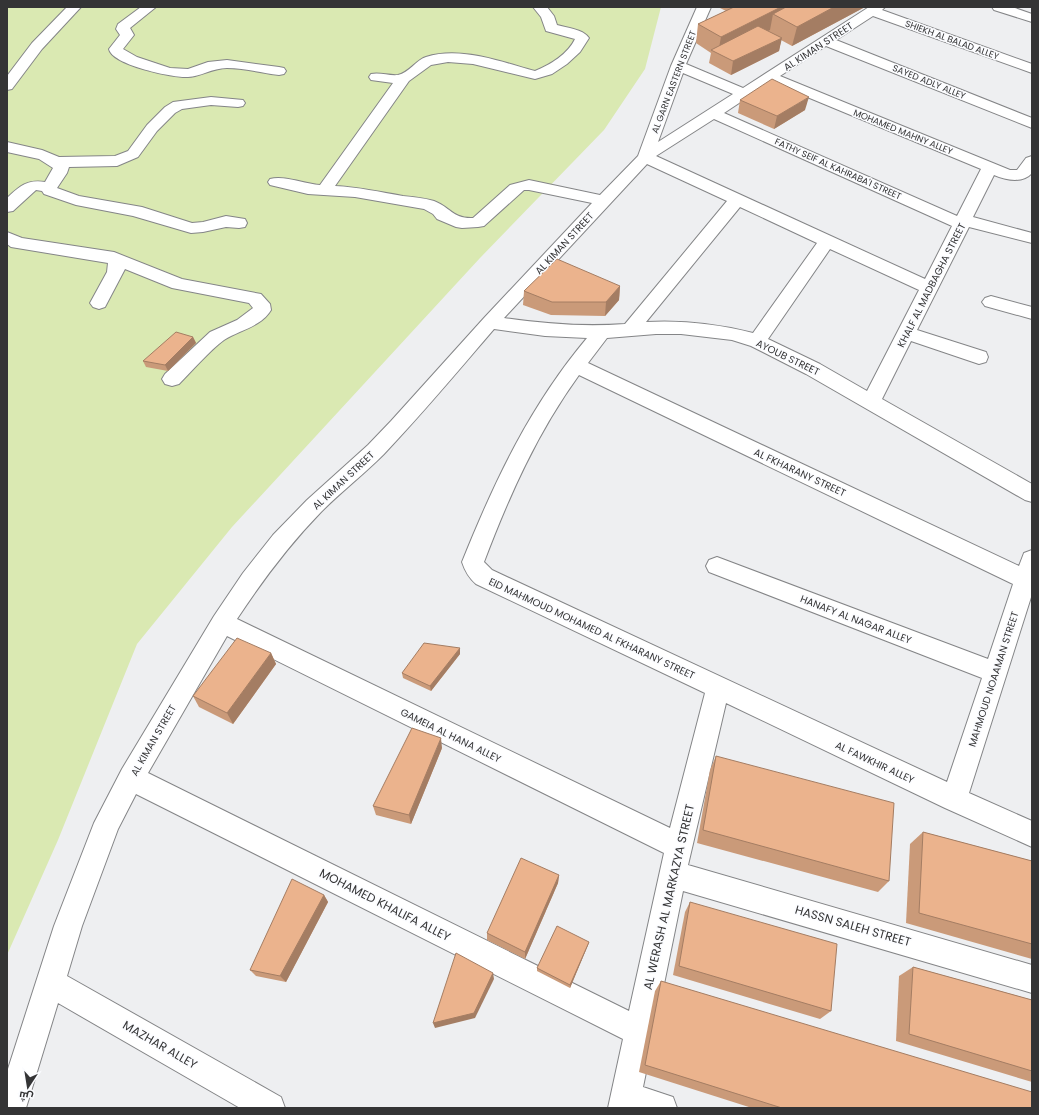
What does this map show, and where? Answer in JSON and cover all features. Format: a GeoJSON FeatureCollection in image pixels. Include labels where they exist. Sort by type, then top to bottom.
{"type":"FeatureCollection","features":[{"type":"Feature","properties":{"kind":"street"},"geometry":{"type":"LineString","coordinates":[[7,86],[37,46],[74,7]]}},
{"type":"Feature","properties":{"kind":"street"},"geometry":{"type":"LineString","coordinates":[[149,7],[123,27],[127,35],[118,45],[116,51],[132,60],[169,72],[189,73],[208,66],[227,64],[279,71]]}},
{"type":"Feature","properties":{"kind":"street"},"geometry":{"type":"LineString","coordinates":[[324,190],[404,78],[426,61],[453,58],[473,59],[535,76],[543,74],[571,55],[582,38],[575,34],[551,28],[547,16],[540,7]]}},
{"type":"Feature","properties":{"kind":"street","name":"AL GARN EASTERN STREET"},"geometry":{"type":"LineString","coordinates":[[645,157],[678,66],[704,7]]}},
{"type":"Feature","properties":{"kind":"street"},"geometry":{"type":"LineString","coordinates":[[1000,7],[1032,18]]}},
{"type":"Feature","properties":{"kind":"street","name":"AL KIMAN STREET"},"geometry":{"type":"LineString","coordinates":[[11,1108],[68,926],[107,823],[131,778],[222,623],[250,580],[281,541],[314,506],[375,450],[398,426],[490,322],[645,157],[875,9]]}},
{"type":"Feature","properties":{"kind":"street","name":"SHIEKH AL BALAD ALLEY"},"geometry":{"type":"LineString","coordinates":[[875,9],[1032,69]]}},
{"type":"Feature","properties":{"kind":"street","name":"SAYED ADLY ALLEY"},"geometry":{"type":"LineString","coordinates":[[826,41],[1032,123]]}},
{"type":"Feature","properties":{"kind":"street"},"geometry":{"type":"LineString","coordinates":[[678,66],[744,94]]}},
{"type":"Feature","properties":{"kind":"street"},"geometry":{"type":"LineString","coordinates":[[376,77],[404,78]]}},
{"type":"Feature","properties":{"kind":"street","name":"MOHAMED MAHNY ALLEY"},"geometry":{"type":"LineString","coordinates":[[770,77],[1006,174],[1021,174],[1027,172],[1032,162]]}},
{"type":"Feature","properties":{"kind":"street"},"geometry":{"type":"LineString","coordinates":[[7,147],[34,152],[58,162],[118,161],[133,154],[152,128],[170,110],[178,105],[211,101],[238,103]]}},
{"type":"Feature","properties":{"kind":"street","name":"FATHY SEIF AL KAHRABA'I STREET"},"geometry":{"type":"LineString","coordinates":[[714,114],[962,222],[1032,238]]}},
{"type":"Feature","properties":{"kind":"street"},"geometry":{"type":"LineString","coordinates":[[645,157],[929,288]]}},
{"type":"Feature","properties":{"kind":"street"},"geometry":{"type":"LineString","coordinates":[[49,187],[60,173],[61,167],[58,162]]}},
{"type":"Feature","properties":{"kind":"street","name":"KHALF AL MADBAGHA STREET"},"geometry":{"type":"LineString","coordinates":[[871,402],[990,168]]}},
{"type":"Feature","properties":{"kind":"street"},"geometry":{"type":"LineString","coordinates":[[276,182],[308,189],[355,192],[428,205],[439,210],[443,215],[462,223],[478,222],[516,188],[521,186],[529,185],[604,201]]}},
{"type":"Feature","properties":{"kind":"street"},"geometry":{"type":"LineString","coordinates":[[7,207],[29,187],[36,185],[49,187]]}},
{"type":"Feature","properties":{"kind":"street"},"geometry":{"type":"LineString","coordinates":[[49,187],[50,191],[76,200],[136,211],[191,228],[198,229],[220,222],[232,221],[239,223]]}},
{"type":"Feature","properties":{"kind":"street"},"geometry":{"type":"LineString","coordinates":[[631,329],[737,200]]}},
{"type":"Feature","properties":{"kind":"street"},"geometry":{"type":"LineString","coordinates":[[7,237],[17,243],[114,258],[178,284],[255,298],[261,304],[262,310],[258,314],[243,324],[217,336],[172,379]]}},
{"type":"Feature","properties":{"kind":"street"},"geometry":{"type":"LineString","coordinates":[[757,341],[827,241]]}},
{"type":"Feature","properties":{"kind":"street"},"geometry":{"type":"LineString","coordinates":[[99,303],[116,272],[117,264],[114,258]]}},
{"type":"Feature","properties":{"kind":"street"},"geometry":{"type":"LineString","coordinates":[[991,302],[1032,313]]}},
{"type":"Feature","properties":{"kind":"street","name":"AYOUB STREET"},"geometry":{"type":"LineString","coordinates":[[490,322],[545,330],[602,332],[631,329],[681,328],[726,333],[757,341],[813,369],[1032,494]]}},
{"type":"Feature","properties":{"kind":"street","name":"EID MAHMOUD MOHAMED AL FKHARANY STREET"},"geometry":{"type":"LineString","coordinates":[[602,332],[575,365],[521,451],[497,501],[473,562],[474,568],[484,577],[718,688]]}},
{"type":"Feature","properties":{"kind":"street"},"geometry":{"type":"LineString","coordinates":[[906,333],[980,357]]}},
{"type":"Feature","properties":{"kind":"street","name":"AL FKHARANY STREET"},"geometry":{"type":"LineString","coordinates":[[575,365],[1028,569]]}},
{"type":"Feature","properties":{"kind":"street","name":"HANAFY AL NAGAR ALLEY"},"geometry":{"type":"LineString","coordinates":[[717,566],[995,672]]}},
{"type":"Feature","properties":{"kind":"street","name":"MAHMOUD NOAAMAN STREET"},"geometry":{"type":"LineString","coordinates":[[954,799],[1028,569]]}},
{"type":"Feature","properties":{"kind":"street","name":"GAMEIA AL HANA ALLEY"},"geometry":{"type":"LineString","coordinates":[[222,623],[679,846]]}},
{"type":"Feature","properties":{"kind":"street","name":"AL FAWKHIR ALLEY"},"geometry":{"type":"LineString","coordinates":[[718,688],[1032,834]]}},
{"type":"Feature","properties":{"kind":"street","name":"AL WERASH AL MARKAZYA STREET"},"geometry":{"type":"LineString","coordinates":[[624,1102],[679,846],[718,688]]}},
{"type":"Feature","properties":{"kind":"street","name":"MOHAMED KHALIFA ALLEY"},"geometry":{"type":"LineString","coordinates":[[131,778],[639,1031]]}},
{"type":"Feature","properties":{"kind":"street","name":"HASSN SALEH STREET"},"geometry":{"type":"LineString","coordinates":[[673,874],[1032,979]]}},
{"type":"Feature","properties":{"kind":"street","name":"MAZHAR ALLEY"},"geometry":{"type":"LineString","coordinates":[[50,982],[270,1108]]}},
{"type":"Feature","properties":{"kind":"street"},"geometry":{"type":"LineString","coordinates":[[624,1102],[662,1108]]}},
{"type":"Feature","properties":{"kind":"green space"},"geometry":{"type":"Polygon","coordinates":[[[7,7],[661,7],[645,69],[604,130],[480,258],[232,527],[137,644],[58,840],[7,955],[7,7]]]}},
{"type":"Feature","properties":{"kind":"building"},"geometry":{"type":"Polygon","coordinates":[[[734,7],[781,7],[721,37],[698,24],[734,7]]]}},
{"type":"Feature","properties":{"kind":"building"},"geometry":{"type":"Polygon","coordinates":[[[786,7],[834,7],[797,27],[773,14],[786,7]]]}},
{"type":"Feature","properties":{"kind":"building"},"geometry":{"type":"Polygon","coordinates":[[[758,26],[782,38],[733,61],[711,50],[758,26]]]}},
{"type":"Feature","properties":{"kind":"building"},"geometry":{"type":"Polygon","coordinates":[[[772,79],[809,97],[777,116],[740,100],[772,79]]]}},
{"type":"Feature","properties":{"kind":"building"},"geometry":{"type":"Polygon","coordinates":[[[557,259],[620,286],[606,302],[552,302],[524,291],[557,259]]]}},
{"type":"Feature","properties":{"kind":"building"},"geometry":{"type":"Polygon","coordinates":[[[176,332],[193,337],[165,365],[143,361],[176,332]]]}},
{"type":"Feature","properties":{"kind":"building"},"geometry":{"type":"Polygon","coordinates":[[[237,638],[271,653],[227,713],[193,696],[237,638]]]}},
{"type":"Feature","properties":{"kind":"building"},"geometry":{"type":"Polygon","coordinates":[[[424,643],[460,648],[430,686],[402,673],[424,643]]]}},
{"type":"Feature","properties":{"kind":"building"},"geometry":{"type":"Polygon","coordinates":[[[412,728],[441,738],[409,815],[373,806],[412,728]]]}},
{"type":"Feature","properties":{"kind":"building"},"geometry":{"type":"Polygon","coordinates":[[[716,756],[894,803],[889,881],[703,830],[716,756]]]}},
{"type":"Feature","properties":{"kind":"building"},"geometry":{"type":"Polygon","coordinates":[[[923,832],[1032,861],[1032,944],[919,913],[923,832]]]}},
{"type":"Feature","properties":{"kind":"building"},"geometry":{"type":"Polygon","coordinates":[[[521,858],[559,875],[525,952],[487,933],[521,858]]]}},
{"type":"Feature","properties":{"kind":"building"},"geometry":{"type":"Polygon","coordinates":[[[292,879],[324,895],[280,976],[250,970],[292,879]]]}},
{"type":"Feature","properties":{"kind":"building"},"geometry":{"type":"Polygon","coordinates":[[[690,902],[837,944],[831,1011],[679,966],[690,902]]]}},
{"type":"Feature","properties":{"kind":"building"},"geometry":{"type":"Polygon","coordinates":[[[557,926],[589,942],[570,985],[537,968],[557,926]]]}},
{"type":"Feature","properties":{"kind":"building"},"geometry":{"type":"Polygon","coordinates":[[[456,953],[493,973],[474,1013],[433,1023],[456,953]]]}},
{"type":"Feature","properties":{"kind":"building"},"geometry":{"type":"Polygon","coordinates":[[[913,967],[1032,1000],[1032,1071],[909,1034],[913,967]]]}},
{"type":"Feature","properties":{"kind":"building"},"geometry":{"type":"Polygon","coordinates":[[[661,981],[1032,1092],[1032,1108],[782,1108],[645,1065],[661,981]]]}}]}
